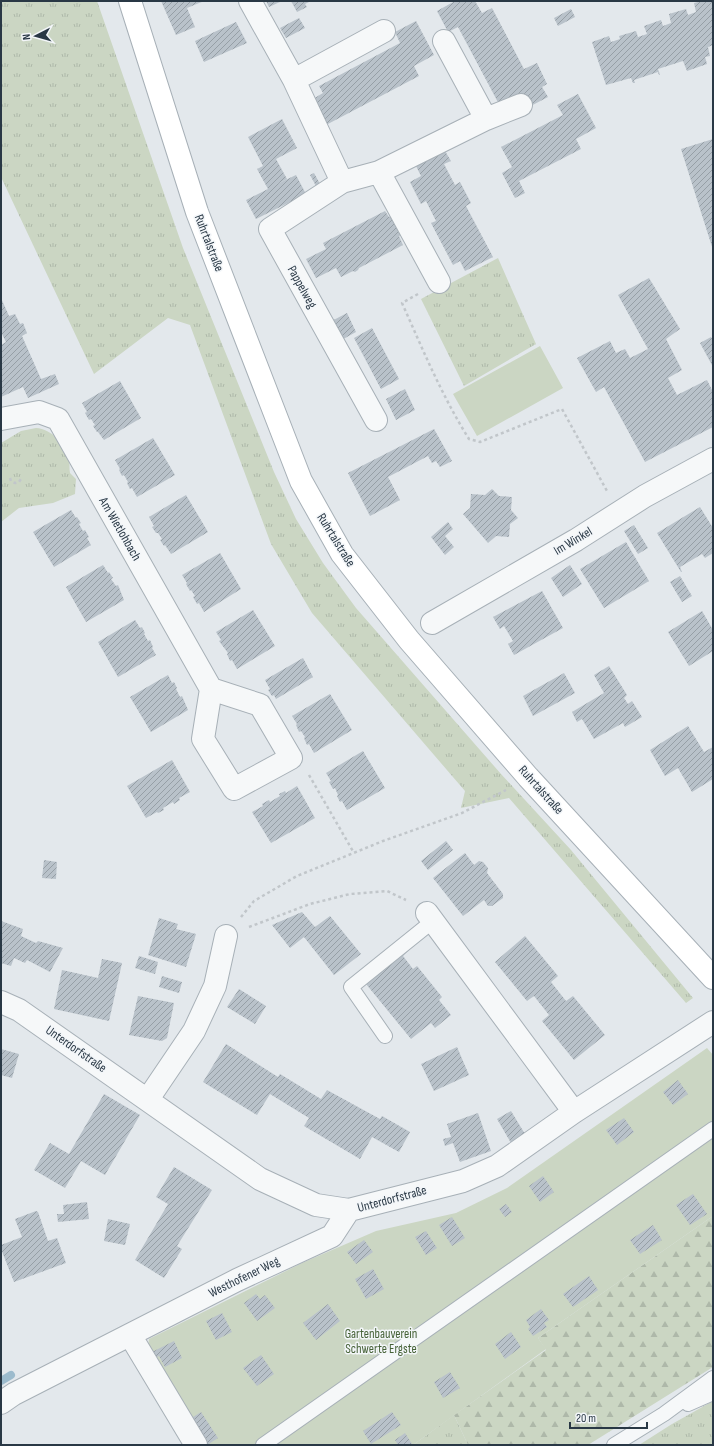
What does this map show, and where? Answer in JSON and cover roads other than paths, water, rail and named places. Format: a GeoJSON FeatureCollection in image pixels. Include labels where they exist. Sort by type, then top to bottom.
{"type":"FeatureCollection","features":[{"type":"Feature","properties":{"kind":"main road","name":"Ruhrtalstraße"},"geometry":{"type":"LineString","coordinates":[[130,1],[197,212],[301,481],[342,554],[409,640],[528,777],[713,978]]}},
{"type":"Feature","properties":{"kind":"street"},"geometry":{"type":"LineString","coordinates":[[250,1],[294,80],[342,182]]}},
{"type":"Feature","properties":{"kind":"street"},"geometry":{"type":"LineString","coordinates":[[294,80],[384,31]]}},
{"type":"Feature","properties":{"kind":"street"},"geometry":{"type":"LineString","coordinates":[[444,41],[486,119]]}},
{"type":"Feature","properties":{"kind":"street","name":"Pappelweg"},"geometry":{"type":"LineString","coordinates":[[376,420],[270,229],[342,182],[379,172],[486,119],[521,105]]}},
{"type":"Feature","properties":{"kind":"street"},"geometry":{"type":"LineString","coordinates":[[379,172],[439,282]]}},
{"type":"Feature","properties":{"kind":"street","name":"Am Wietlohbach"},"geometry":{"type":"LineString","coordinates":[[1,419],[39,412],[58,419],[211,689]]}},
{"type":"Feature","properties":{"kind":"street","name":"Im Winkel"},"geometry":{"type":"LineString","coordinates":[[432,622],[576,540],[645,496],[713,459]]}},
{"type":"Feature","properties":{"kind":"street"},"geometry":{"type":"LineString","coordinates":[[211,689],[260,705],[291,758],[234,789],[203,739],[211,689]]}},
{"type":"Feature","properties":{"kind":"street"},"geometry":{"type":"LineString","coordinates":[[430,917],[574,1112]]}},
{"type":"Feature","properties":{"kind":"street"},"geometry":{"type":"LineString","coordinates":[[148,1099],[194,1031],[215,986],[226,936]]}},
{"type":"Feature","properties":{"kind":"street","name":"Unterdorfstraße"},"geometry":{"type":"LineString","coordinates":[[1,1002],[19,1010],[260,1179],[316,1204],[349,1210],[463,1181],[497,1166],[574,1112],[713,1022]]}},
{"type":"Feature","properties":{"kind":"street","name":"Westhofener Weg"},"geometry":{"type":"LineString","coordinates":[[1,1403],[14,1394],[237,1280],[332,1236],[349,1210]]}},
{"type":"Feature","properties":{"kind":"street"},"geometry":{"type":"LineString","coordinates":[[130,1335],[196,1445]]}},
{"type":"Feature","properties":{"kind":"lane"},"geometry":{"type":"LineString","coordinates":[[385,1036],[351,987],[430,917]]}},
{"type":"Feature","properties":{"kind":"lane"},"geometry":{"type":"LineString","coordinates":[[263,1445],[713,1129]]}},
{"type":"Feature","properties":{"kind":"lane"},"geometry":{"type":"LineString","coordinates":[[614,1445],[664,1414],[713,1378]]}},
{"type":"Feature","properties":{"kind":"lane"},"geometry":{"type":"LineString","coordinates":[[664,1414],[713,1393]]}},
{"type":"Feature","properties":{"kind":"waterway"},"geometry":{"type":"LineString","coordinates":[[1,1381],[11,1375]]}},
{"type":"Feature","properties":{"kind":"park label","name":"Gartenbauverein Schwerte Ergste"},"geometry":{"type":"Point","coordinates":[381,1342]}}]}
